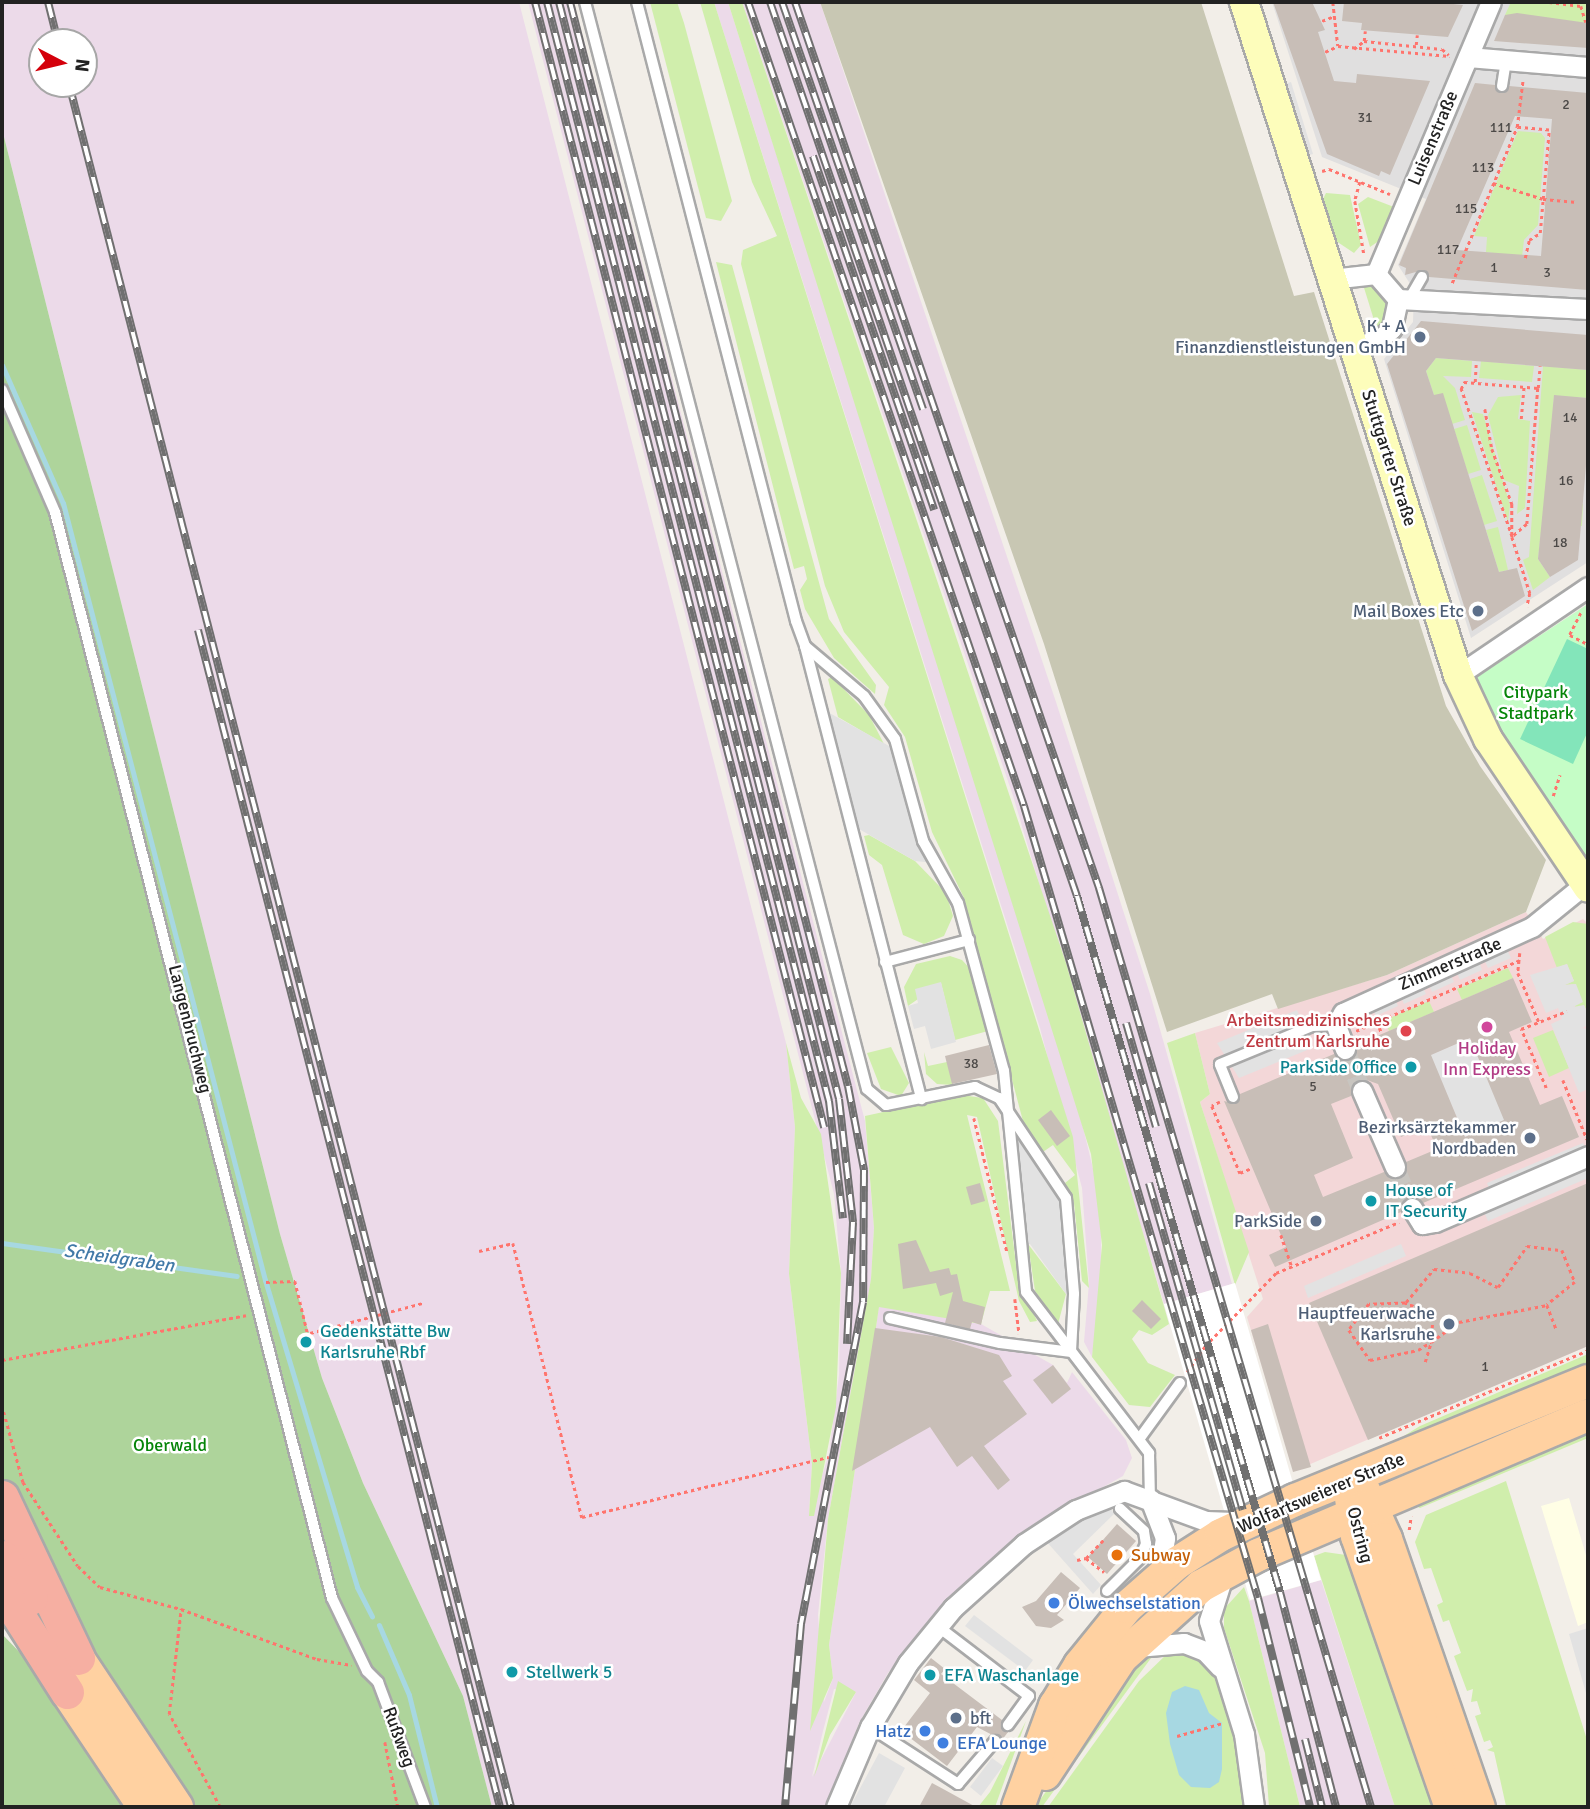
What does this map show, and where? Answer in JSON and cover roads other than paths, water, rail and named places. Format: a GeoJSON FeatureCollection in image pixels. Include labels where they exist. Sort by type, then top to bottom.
{"type":"FeatureCollection","features":[{"type":"Feature","properties":{"kind":"highway"},"geometry":{"type":"LineString","coordinates":[[2,1497],[78,1658]]}},
{"type":"Feature","properties":{"kind":"highway"},"geometry":{"type":"LineString","coordinates":[[2,1557],[78,1658]]}},
{"type":"Feature","properties":{"kind":"highway"},"geometry":{"type":"LineString","coordinates":[[2,1590],[67,1692]]}},
{"type":"Feature","properties":{"kind":"highway"},"geometry":{"type":"LineString","coordinates":[[2,1623],[67,1692]]}},
{"type":"Feature","properties":{"kind":"main road","name":"Stuttgarter Straße"},"geometry":{"type":"LineString","coordinates":[[1244,2],[1299,177],[1343,276],[1353,348],[1458,675],[1494,749],[1587,886]]}},
{"type":"Feature","properties":{"kind":"main road","name":"Wolfartsweierer Straße"},"geometry":{"type":"LineString","coordinates":[[1018,1807],[1055,1706],[1080,1665],[1126,1606],[1158,1578],[1248,1521],[1588,1381]]}},
{"type":"Feature","properties":{"kind":"main road","name":"Wolfartsweierer Straße"},"geometry":{"type":"LineString","coordinates":[[1025,1807],[1084,1708],[1130,1649],[1170,1609],[1224,1573],[1362,1509],[1588,1415]]}},
{"type":"Feature","properties":{"kind":"main road","name":"Ostring"},"geometry":{"type":"LineString","coordinates":[[1354,1478],[1451,1807]]}},
{"type":"Feature","properties":{"kind":"main road","name":"Ostring"},"geometry":{"type":"LineString","coordinates":[[1362,1509],[1479,1807]]}},
{"type":"Feature","properties":{"kind":"main road"},"geometry":{"type":"LineString","coordinates":[[78,1658],[177,1807]]}},
{"type":"Feature","properties":{"kind":"main road"},"geometry":{"type":"LineString","coordinates":[[67,1692],[145,1807]]}},
{"type":"Feature","properties":{"kind":"street","name":"Luisenstraße"},"geometry":{"type":"LineString","coordinates":[[1376,274],[1459,57],[1491,2]]}},
{"type":"Feature","properties":{"kind":"street"},"geometry":{"type":"LineString","coordinates":[[1459,57],[1588,67]]}},
{"type":"Feature","properties":{"kind":"street"},"geometry":{"type":"LineString","coordinates":[[1343,276],[1376,274],[1405,298],[1446,298],[1588,309]]}},
{"type":"Feature","properties":{"kind":"street"},"geometry":{"type":"LineString","coordinates":[[1353,348],[1380,339],[1392,328],[1405,298]]}},
{"type":"Feature","properties":{"kind":"street"},"geometry":{"type":"LineString","coordinates":[[1458,675],[1588,587]]}},
{"type":"Feature","properties":{"kind":"street","name":"Zimmerstraße"},"geometry":{"type":"LineString","coordinates":[[1341,1037],[1343,1013],[1368,998],[1513,937],[1587,886]]}},
{"type":"Feature","properties":{"kind":"street"},"geometry":{"type":"LineString","coordinates":[[1363,1091],[1395,1167]]}},
{"type":"Feature","properties":{"kind":"street"},"geometry":{"type":"LineString","coordinates":[[1413,1211],[1422,1224],[1435,1222],[1588,1156]]}},
{"type":"Feature","properties":{"kind":"street"},"geometry":{"type":"LineString","coordinates":[[836,1807],[870,1727],[936,1625],[1009,1556],[1076,1510],[1110,1493],[1150,1499],[1206,1521],[1248,1521]]}},
{"type":"Feature","properties":{"kind":"street"},"geometry":{"type":"LineString","coordinates":[[1150,1499],[1165,1538],[1158,1578]]}},
{"type":"Feature","properties":{"kind":"street"},"geometry":{"type":"LineString","coordinates":[[1224,1573],[1209,1620],[1240,1718],[1254,1807]]}},
{"type":"Feature","properties":{"kind":"street"},"geometry":{"type":"LineString","coordinates":[[1130,1649],[1162,1641],[1195,1646],[1214,1658],[1226,1677]]}},
{"type":"Feature","properties":{"kind":"lane"},"geometry":{"type":"LineString","coordinates":[[585,2],[867,1089],[886,1105],[985,1087],[1008,1112],[1066,1198],[1074,1294],[1071,1352]]}},
{"type":"Feature","properties":{"kind":"lane"},"geometry":{"type":"LineString","coordinates":[[637,2],[921,1099]]}},
{"type":"Feature","properties":{"kind":"lane"},"geometry":{"type":"LineString","coordinates":[[1502,86],[1515,61]]}},
{"type":"Feature","properties":{"kind":"lane"},"geometry":{"type":"LineString","coordinates":[[1405,298],[1422,277]]}},
{"type":"Feature","properties":{"kind":"lane","name":"Langenbruchweg"},"geometry":{"type":"LineString","coordinates":[[2,390],[55,512],[332,1598],[367,1671]]}},
{"type":"Feature","properties":{"kind":"lane"},"geometry":{"type":"LineString","coordinates":[[805,646],[864,696],[890,727],[923,841],[953,889],[1004,1071],[1019,1244],[1026,1292],[1140,1438],[1151,1460],[1150,1499]]}},
{"type":"Feature","properties":{"kind":"lane"},"geometry":{"type":"LineString","coordinates":[[885,962],[969,940]]}},
{"type":"Feature","properties":{"kind":"lane"},"geometry":{"type":"LineString","coordinates":[[1232,1096],[1220,1064],[1312,1026],[1341,1037]]}},
{"type":"Feature","properties":{"kind":"lane"},"geometry":{"type":"LineString","coordinates":[[890,1318],[1000,1343],[1019,1341],[1071,1352]]}},
{"type":"Feature","properties":{"kind":"lane"},"geometry":{"type":"LineString","coordinates":[[1140,1438],[1180,1383]]}},
{"type":"Feature","properties":{"kind":"lane"},"geometry":{"type":"LineString","coordinates":[[1107,1591],[1139,1559],[1146,1544],[1144,1531],[1120,1509]]}},
{"type":"Feature","properties":{"kind":"lane"},"geometry":{"type":"LineString","coordinates":[[936,1625],[1029,1696],[1008,1725]]}},
{"type":"Feature","properties":{"kind":"lane","name":"Rußweg"},"geometry":{"type":"LineString","coordinates":[[367,1671],[379,1682],[405,1744],[425,1807]]}},
{"type":"Feature","properties":{"kind":"lane"},"geometry":{"type":"LineString","coordinates":[[870,1727],[958,1784],[991,1744]]}},
{"type":"Feature","properties":{"kind":"water"},"geometry":{"type":"Polygon","coordinates":[[[1185,1686],[1199,1690],[1209,1713],[1222,1723],[1222,1769],[1219,1782],[1210,1788],[1191,1787],[1179,1775],[1170,1744],[1166,1713],[1172,1692],[1185,1686]]]}},
{"type":"Feature","properties":{"kind":"waterway"},"geometry":{"type":"LineString","coordinates":[[2,365],[63,503],[265,1280],[357,1587],[372,1616]]}},
{"type":"Feature","properties":{"kind":"waterway","name":"Scheidgraben"},"geometry":{"type":"LineString","coordinates":[[2,1243],[237,1276]]}},
{"type":"Feature","properties":{"kind":"waterway"},"geometry":{"type":"LineString","coordinates":[[379,1625],[409,1695],[437,1807]]}},
{"type":"Feature","properties":{"kind":"tunnel"},"geometry":{"type":"LineString","coordinates":[[1345,1049],[1362,1091]]}},
{"type":"Feature","properties":{"kind":"tunnel"},"geometry":{"type":"LineString","coordinates":[[1395,1167],[1412,1208]]}},
{"type":"Feature","properties":{"kind":"railway"},"geometry":{"type":"LineString","coordinates":[[48,2],[54,28]]}},
{"type":"Feature","properties":{"kind":"railway"},"geometry":{"type":"LineString","coordinates":[[535,2],[824,1127]]}},
{"type":"Feature","properties":{"kind":"railway"},"geometry":{"type":"LineString","coordinates":[[547,2],[829,1101],[843,1218]]}},
{"type":"Feature","properties":{"kind":"railway"},"geometry":{"type":"LineString","coordinates":[[559,2],[839,1099],[853,1222],[847,1344]]}},
{"type":"Feature","properties":{"kind":"railway"},"geometry":{"type":"LineString","coordinates":[[570,2],[848,1086],[864,1170],[863,1302],[801,1624],[785,1807]]}},
{"type":"Feature","properties":{"kind":"railway"},"geometry":{"type":"LineString","coordinates":[[748,2],[1024,806],[1258,1598],[1310,1807]]}},
{"type":"Feature","properties":{"kind":"railway"},"geometry":{"type":"LineString","coordinates":[[770,2],[1077,896],[1280,1592],[1336,1807]]}},
{"type":"Feature","properties":{"kind":"railway"},"geometry":{"type":"LineString","coordinates":[[782,2],[923,409]]}},
{"type":"Feature","properties":{"kind":"railway"},"geometry":{"type":"LineString","coordinates":[[795,2],[1099,888],[1371,1807]]}},
{"type":"Feature","properties":{"kind":"railway"},"geometry":{"type":"LineString","coordinates":[[73,98],[511,1807]]}},
{"type":"Feature","properties":{"kind":"railway"},"geometry":{"type":"LineString","coordinates":[[813,156],[934,510]]}},
{"type":"Feature","properties":{"kind":"railway"},"geometry":{"type":"LineString","coordinates":[[198,630],[500,1807]]}},
{"type":"Feature","properties":{"kind":"railway"},"geometry":{"type":"LineString","coordinates":[[1126,1023],[1156,1127]]}},
{"type":"Feature","properties":{"kind":"railway"},"geometry":{"type":"LineString","coordinates":[[1149,1183],[1243,1510]]}},
{"type":"Feature","properties":{"kind":"railway"},"geometry":{"type":"LineString","coordinates":[[1305,1739],[1322,1807]]}},
{"type":"Feature","properties":{"kind":"place","name":"K + A Finanzdienstleistungen GmbH"},"geometry":{"type":"Point","coordinates":[1420,337]}},
{"type":"Feature","properties":{"kind":"place","name":"Mail Boxes Etc"},"geometry":{"type":"Point","coordinates":[1478,611]}},
{"type":"Feature","properties":{"kind":"place","name":"Holiday Inn Express"},"geometry":{"type":"Point","coordinates":[1487,1027]}},
{"type":"Feature","properties":{"kind":"place","name":"Arbeitsmedizinisches Zentrum Karlsruhe"},"geometry":{"type":"Point","coordinates":[1406,1031]}},
{"type":"Feature","properties":{"kind":"place","name":"ParkSide Office"},"geometry":{"type":"Point","coordinates":[1411,1067]}},
{"type":"Feature","properties":{"kind":"place","name":"Bezirksärztekammer Nordbaden"},"geometry":{"type":"Point","coordinates":[1530,1138]}},
{"type":"Feature","properties":{"kind":"place","name":"House of IT Security"},"geometry":{"type":"Point","coordinates":[1371,1201]}},
{"type":"Feature","properties":{"kind":"place","name":"ParkSide"},"geometry":{"type":"Point","coordinates":[1316,1221]}},
{"type":"Feature","properties":{"kind":"place","name":"Hauptfeuerwache Karlsruhe"},"geometry":{"type":"Point","coordinates":[1449,1324]}},
{"type":"Feature","properties":{"kind":"place","name":"Gedenkstätte Bw Karlsruhe Rbf"},"geometry":{"type":"Point","coordinates":[306,1342]}},
{"type":"Feature","properties":{"kind":"place","name":"Subway"},"geometry":{"type":"Point","coordinates":[1117,1555]}},
{"type":"Feature","properties":{"kind":"place","name":"Ölwechselstation"},"geometry":{"type":"Point","coordinates":[1054,1603]}},
{"type":"Feature","properties":{"kind":"place","name":"Stellwerk 5"},"geometry":{"type":"Point","coordinates":[512,1672]}},
{"type":"Feature","properties":{"kind":"place","name":"EFA Waschanlage"},"geometry":{"type":"Point","coordinates":[930,1675]}},
{"type":"Feature","properties":{"kind":"place","name":"bft"},"geometry":{"type":"Point","coordinates":[956,1718]}},
{"type":"Feature","properties":{"kind":"place","name":"Hatz"},"geometry":{"type":"Point","coordinates":[925,1731]}},
{"type":"Feature","properties":{"kind":"place","name":"EFA Lounge"},"geometry":{"type":"Point","coordinates":[943,1743]}},
{"type":"Feature","properties":{"kind":"park label","name":"Citypark Stadtpark"},"geometry":{"type":"Point","coordinates":[1536,703]}},
{"type":"Feature","properties":{"kind":"park label","name":"Oberwald"},"geometry":{"type":"Point","coordinates":[170,1445]}}]}
